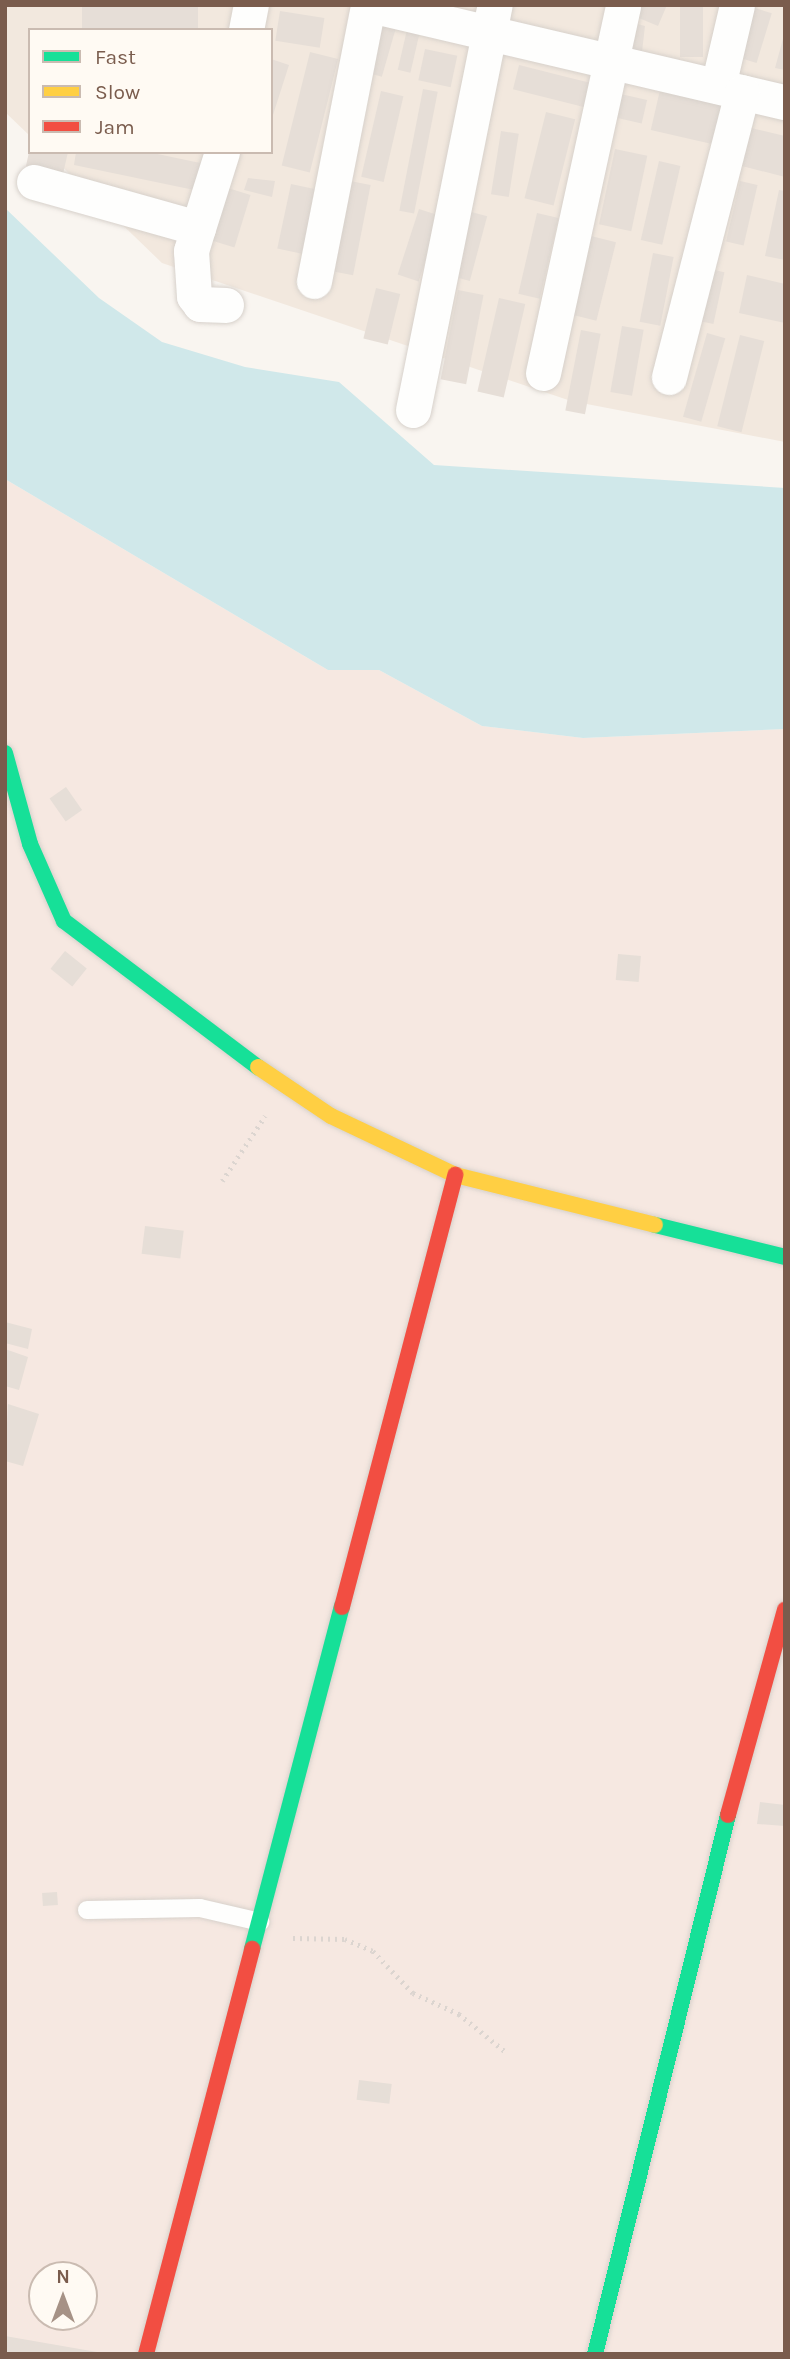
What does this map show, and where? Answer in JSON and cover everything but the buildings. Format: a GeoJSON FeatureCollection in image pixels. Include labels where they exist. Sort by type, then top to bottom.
{"type":"FeatureCollection","features":[{"type":"Feature","properties":{"kind":"street"},"geometry":{"type":"LineString","coordinates":[[246,28],[251,5]]}},
{"type":"Feature","properties":{"kind":"street"},"geometry":{"type":"LineString","coordinates":[[314,281],[369,5],[492,19],[612,59],[785,102]]}},
{"type":"Feature","properties":{"kind":"street"},"geometry":{"type":"LineString","coordinates":[[543,373],[623,5]]}},
{"type":"Feature","properties":{"kind":"street"},"geometry":{"type":"LineString","coordinates":[[668,377],[730,89],[737,5]]}},
{"type":"Feature","properties":{"kind":"street"},"geometry":{"type":"LineString","coordinates":[[413,410],[492,19]]}},
{"type":"Feature","properties":{"kind":"street"},"geometry":{"type":"LineString","coordinates":[[221,154],[191,251],[194,296],[200,304],[226,305]]}},
{"type":"Feature","properties":{"kind":"street"},"geometry":{"type":"LineString","coordinates":[[34,183],[198,228]]}},
{"type":"Feature","properties":{"kind":"street"},"geometry":{"type":"LineString","coordinates":[[5,753],[30,844],[64,921],[284,1086],[331,1116],[455,1175],[785,1257]]}},
{"type":"Feature","properties":{"kind":"street"},"geometry":{"type":"LineString","coordinates":[[146,2354],[455,1175]]}},
{"type":"Feature","properties":{"kind":"street"},"geometry":{"type":"LineString","coordinates":[[595,2354],[694,1938],[785,1610]]}},
{"type":"Feature","properties":{"kind":"lane"},"geometry":{"type":"LineString","coordinates":[[87,1910],[200,1908],[258,1929]]}},
{"type":"Feature","properties":{"kind":"path"},"geometry":{"type":"LineString","coordinates":[[222,1181],[284,1086]]}},
{"type":"Feature","properties":{"kind":"path"},"geometry":{"type":"LineString","coordinates":[[258,1929],[345,1939],[373,1951],[413,1993],[450,2008],[506,2052]]}},
{"type":"Feature","properties":{"kind":"shaded area"},"geometry":{"type":"Polygon","coordinates":[[[5,5],[785,5],[785,442],[571,401],[162,263],[49,154],[273,154],[273,28],[28,28],[28,134],[5,112],[5,5]]]}},
{"type":"Feature","properties":{"kind":"shaded area"},"geometry":{"type":"Polygon","coordinates":[[[5,479],[328,670],[379,670],[482,726],[583,738],[785,729],[785,2354],[5,2354],[5,479]]]}},
{"type":"Feature","properties":{"kind":"water"},"geometry":{"type":"Polygon","coordinates":[[[5,208],[99,298],[162,342],[245,367],[339,382],[434,465],[785,488],[785,729],[583,738],[482,726],[379,670],[328,670],[5,479],[5,208]]]}},
{"type":"Feature","properties":{"kind":"traffic: fast"},"geometry":{"type":"LineString","coordinates":[[5,753],[30,844],[64,921],[258,1067]]}},
{"type":"Feature","properties":{"kind":"traffic: fast"},"geometry":{"type":"LineString","coordinates":[[655,1225],[785,1257]]}},
{"type":"Feature","properties":{"kind":"traffic: fast"},"geometry":{"type":"LineString","coordinates":[[252,1949],[342,1607]]}},
{"type":"Feature","properties":{"kind":"traffic: fast"},"geometry":{"type":"LineString","coordinates":[[595,2354],[728,1815]]}},
{"type":"Feature","properties":{"kind":"traffic: slow"},"geometry":{"type":"LineString","coordinates":[[258,1067],[331,1116],[455,1175],[655,1225]]}},
{"type":"Feature","properties":{"kind":"traffic: jam"},"geometry":{"type":"LineString","coordinates":[[342,1607],[455,1175]]}},
{"type":"Feature","properties":{"kind":"traffic: jam"},"geometry":{"type":"LineString","coordinates":[[728,1815],[785,1610]]}},
{"type":"Feature","properties":{"kind":"traffic: jam"},"geometry":{"type":"LineString","coordinates":[[146,2354],[252,1949]]}}]}
